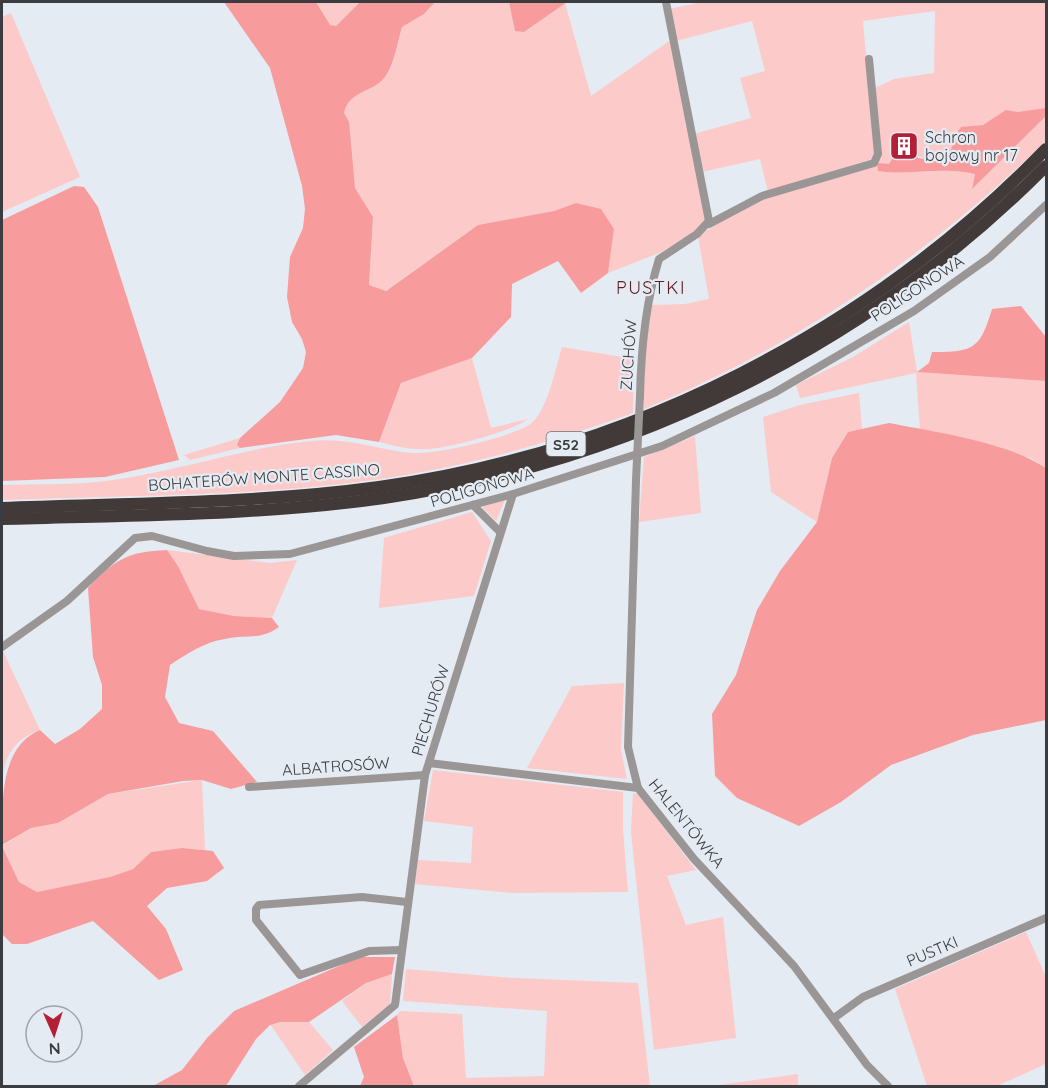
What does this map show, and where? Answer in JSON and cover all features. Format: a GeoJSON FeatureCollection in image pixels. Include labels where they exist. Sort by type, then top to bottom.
{"type":"FeatureCollection","features":[{"type":"Feature","properties":{"kind":"highway","name":"BOHATERÓW MONTE CASSINO"},"geometry":{"type":"LineString","coordinates":[[2,508],[256,498],[379,487],[489,467],[586,438],[719,386],[791,347],[860,304],[962,230],[1047,149]]}},
{"type":"Feature","properties":{"kind":"highway","name":"BOHATERÓW MONTE CASSINO"},"geometry":{"type":"LineString","coordinates":[[2,519],[267,509],[332,504],[430,490],[553,462],[723,396],[795,357],[866,314],[917,278],[969,238],[1047,166]]}},
{"type":"Feature","properties":{"kind":"street"},"geometry":{"type":"LineString","coordinates":[[666,2],[707,204],[709,224]]}},
{"type":"Feature","properties":{"kind":"street","name":"ZUCHÓW"},"geometry":{"type":"LineString","coordinates":[[636,480],[643,336],[650,290],[659,259],[709,224],[762,196],[874,163],[878,154],[869,59]]}},
{"type":"Feature","properties":{"kind":"street","name":"POLIGONOWA"},"geometry":{"type":"LineString","coordinates":[[2,647],[67,601],[135,538],[153,536],[207,551],[234,555],[290,554],[513,494],[662,446],[774,393],[954,284],[990,257],[1047,205]]}},
{"type":"Feature","properties":{"kind":"street","name":"HALENTÓWKA"},"geometry":{"type":"LineString","coordinates":[[636,480],[628,747],[638,788],[694,859],[794,966],[867,1065],[888,1086]]}},
{"type":"Feature","properties":{"kind":"street","name":"PIECHURÓW"},"geometry":{"type":"LineString","coordinates":[[299,1086],[395,1005],[425,775],[499,531],[513,494]]}},
{"type":"Feature","properties":{"kind":"street"},"geometry":{"type":"LineString","coordinates":[[473,505],[499,531]]}},
{"type":"Feature","properties":{"kind":"street"},"geometry":{"type":"LineString","coordinates":[[429,763],[638,788]]}},
{"type":"Feature","properties":{"kind":"street","name":"ALBATROSÓW"},"geometry":{"type":"LineString","coordinates":[[249,787],[425,775]]}},
{"type":"Feature","properties":{"kind":"street"},"geometry":{"type":"LineString","coordinates":[[402,950],[369,951],[300,975],[256,920],[256,909],[259,905],[362,897],[407,902]]}},
{"type":"Feature","properties":{"kind":"street","name":"PUSTKI"},"geometry":{"type":"LineString","coordinates":[[834,1018],[864,997],[1047,918]]}},
{"type":"Feature","properties":{"kind":"shaded area"},"geometry":{"type":"Polygon","coordinates":[[[224,2],[316,2],[330,25],[336,26],[360,2],[435,2],[424,14],[402,27],[385,77],[351,100],[344,113],[349,122],[355,188],[373,217],[369,285],[386,291],[478,225],[554,211],[576,203],[601,209],[614,229],[608,273],[581,293],[558,261],[512,284],[511,317],[472,358],[401,383],[379,442],[336,435],[240,448],[237,445],[240,438],[280,402],[303,368],[306,352],[302,339],[292,322],[287,297],[290,257],[303,228],[305,209],[302,186],[270,68],[224,2]]]}},
{"type":"Feature","properties":{"kind":"shaded area"},"geometry":{"type":"Polygon","coordinates":[[[316,2],[360,2],[336,26],[330,26],[316,2]]]}},
{"type":"Feature","properties":{"kind":"shaded area"},"geometry":{"type":"Polygon","coordinates":[[[435,2],[509,2],[515,31],[524,32],[565,3],[591,96],[672,39],[707,215],[703,227],[659,253],[608,273],[614,229],[576,203],[554,211],[478,225],[385,291],[369,285],[373,217],[355,188],[344,113],[351,100],[385,77],[393,60],[402,27],[424,14],[435,2]]]}},
{"type":"Feature","properties":{"kind":"shaded area"},"geometry":{"type":"Polygon","coordinates":[[[509,2],[567,2],[524,32],[515,31],[509,2]]]}},
{"type":"Feature","properties":{"kind":"shaded area"},"geometry":{"type":"Polygon","coordinates":[[[702,2],[1046,2],[1046,110],[1018,112],[1006,110],[988,123],[961,130],[956,133],[952,151],[946,158],[916,156],[898,149],[889,164],[878,171],[951,171],[975,174],[972,187],[1046,116],[1046,141],[954,222],[858,294],[755,356],[701,384],[644,409],[644,352],[650,305],[685,304],[709,299],[698,236],[753,201],[877,163],[873,89],[894,79],[934,73],[935,11],[863,21],[875,158],[768,192],[760,159],[702,172],[694,134],[751,118],[740,78],[765,71],[752,21],[676,41],[669,9],[702,2]]]}},
{"type":"Feature","properties":{"kind":"shaded area"},"geometry":{"type":"Polygon","coordinates":[[[11,13],[80,177],[2,212],[2,17],[11,13]]]}},
{"type":"Feature","properties":{"kind":"shaded area"},"geometry":{"type":"Polygon","coordinates":[[[1046,108],[1046,116],[972,189],[975,174],[951,171],[878,171],[877,163],[889,164],[902,143],[914,147],[918,158],[932,160],[946,158],[961,127],[983,125],[1006,110],[1018,112],[1046,108]]]}},
{"type":"Feature","properties":{"kind":"shaded area"},"geometry":{"type":"Polygon","coordinates":[[[74,186],[84,187],[98,207],[179,460],[105,477],[2,481],[2,220],[74,186]]]}},
{"type":"Feature","properties":{"kind":"shaded area"},"geometry":{"type":"Polygon","coordinates":[[[1021,306],[1046,337],[1046,381],[917,372],[929,363],[932,352],[957,351],[973,346],[983,333],[992,309],[1021,306]]]}},
{"type":"Feature","properties":{"kind":"shaded area"},"geometry":{"type":"Polygon","coordinates":[[[909,322],[917,372],[1046,381],[1046,468],[1031,458],[920,429],[916,373],[800,398],[796,385],[853,357],[909,322]]]}},
{"type":"Feature","properties":{"kind":"shaded area"},"geometry":{"type":"Polygon","coordinates":[[[562,347],[634,359],[633,413],[512,451],[419,473],[387,478],[243,492],[2,500],[2,485],[106,481],[285,444],[325,440],[421,453],[488,440],[519,430],[535,419],[546,401],[562,347]]]}},
{"type":"Feature","properties":{"kind":"shaded area"},"geometry":{"type":"Polygon","coordinates":[[[472,358],[491,428],[528,419],[494,434],[436,448],[408,448],[379,442],[401,383],[472,358]]]}},
{"type":"Feature","properties":{"kind":"shaded area"},"geometry":{"type":"Polygon","coordinates":[[[859,393],[862,429],[848,432],[832,458],[817,522],[771,492],[763,417],[800,405],[859,393]]]}},
{"type":"Feature","properties":{"kind":"shaded area"},"geometry":{"type":"Polygon","coordinates":[[[889,423],[949,434],[991,445],[1011,451],[1046,468],[1046,720],[973,735],[891,765],[841,802],[799,826],[737,798],[715,776],[712,714],[736,675],[757,610],[780,571],[817,522],[832,458],[848,432],[889,423]]]}},
{"type":"Feature","properties":{"kind":"shaded area"},"geometry":{"type":"Polygon","coordinates":[[[695,436],[701,513],[639,522],[644,457],[695,436]]]}},
{"type":"Feature","properties":{"kind":"shaded area"},"geometry":{"type":"Polygon","coordinates":[[[240,438],[237,445],[240,448],[190,460],[184,455],[240,438]]]}},
{"type":"Feature","properties":{"kind":"shaded area"},"geometry":{"type":"Polygon","coordinates":[[[505,500],[496,521],[483,508],[483,506],[505,500]]]}},
{"type":"Feature","properties":{"kind":"shaded area"},"geometry":{"type":"Polygon","coordinates":[[[472,512],[491,541],[474,596],[379,608],[384,538],[472,512]]]}},
{"type":"Feature","properties":{"kind":"shaded area"},"geometry":{"type":"Polygon","coordinates":[[[167,550],[270,563],[297,560],[272,618],[234,616],[199,609],[178,566],[167,550]]]}},
{"type":"Feature","properties":{"kind":"shaded area"},"geometry":{"type":"Polygon","coordinates":[[[167,550],[178,566],[199,609],[234,616],[272,618],[279,627],[259,636],[217,641],[196,649],[170,665],[165,697],[179,723],[213,731],[257,782],[231,789],[202,780],[183,781],[108,794],[58,823],[31,828],[2,845],[3,793],[10,762],[17,749],[27,738],[40,730],[55,744],[80,729],[102,709],[102,685],[93,657],[88,588],[106,570],[131,555],[167,550]]]}},
{"type":"Feature","properties":{"kind":"shaded area"},"geometry":{"type":"Polygon","coordinates":[[[3,651],[40,730],[23,738],[12,750],[5,764],[2,782],[3,651]]]}},
{"type":"Feature","properties":{"kind":"shaded area"},"geometry":{"type":"Polygon","coordinates":[[[624,683],[621,750],[627,779],[527,768],[572,686],[624,683]]]}},
{"type":"Feature","properties":{"kind":"shaded area"},"geometry":{"type":"Polygon","coordinates":[[[433,770],[623,792],[623,830],[628,892],[512,893],[415,884],[418,860],[471,863],[473,827],[424,821],[433,770]]]}},
{"type":"Feature","properties":{"kind":"shaded area"},"geometry":{"type":"Polygon","coordinates":[[[202,780],[205,850],[182,848],[151,852],[133,869],[110,877],[37,892],[19,882],[2,846],[31,828],[58,823],[108,794],[202,780]]]}},
{"type":"Feature","properties":{"kind":"shaded area"},"geometry":{"type":"Polygon","coordinates":[[[633,793],[638,794],[696,870],[667,876],[686,925],[723,917],[736,1038],[654,1050],[631,832],[633,793]]]}},
{"type":"Feature","properties":{"kind":"shaded area"},"geometry":{"type":"Polygon","coordinates":[[[2,846],[19,882],[37,892],[110,877],[133,869],[151,852],[182,848],[213,851],[224,868],[207,881],[167,888],[147,906],[166,929],[183,970],[159,980],[93,921],[27,944],[12,944],[2,934],[2,846]]]}},
{"type":"Feature","properties":{"kind":"shaded area"},"geometry":{"type":"Polygon","coordinates":[[[1026,932],[1046,977],[1046,1064],[997,1086],[927,1086],[895,989],[1026,932]]]}},
{"type":"Feature","properties":{"kind":"shaded area"},"geometry":{"type":"Polygon","coordinates":[[[360,957],[395,957],[392,974],[366,983],[309,1022],[280,1022],[270,1025],[256,1039],[226,1086],[153,1086],[182,1070],[207,1038],[234,1011],[360,957]]]}},
{"type":"Feature","properties":{"kind":"shaded area"},"geometry":{"type":"Polygon","coordinates":[[[406,969],[514,978],[638,983],[650,1086],[414,1086],[403,1058],[397,1015],[400,1011],[462,1014],[466,1078],[544,1076],[547,1011],[403,1001],[406,969]]]}},
{"type":"Feature","properties":{"kind":"shaded area"},"geometry":{"type":"Polygon","coordinates":[[[392,974],[390,1004],[362,1027],[342,1001],[366,983],[392,974]]]}},
{"type":"Feature","properties":{"kind":"shaded area"},"geometry":{"type":"Polygon","coordinates":[[[397,1015],[403,1058],[414,1086],[360,1086],[364,1077],[354,1047],[397,1015]]]}},
{"type":"Feature","properties":{"kind":"shaded area"},"geometry":{"type":"Polygon","coordinates":[[[309,1022],[333,1050],[305,1075],[270,1024],[309,1022]]]}},
{"type":"Feature","properties":{"kind":"shaded area"},"geometry":{"type":"Polygon","coordinates":[[[798,1074],[798,1086],[712,1086],[798,1074]]]}},
{"type":"Feature","properties":{"kind":"place","name":"Schron bojowy nr 17"},"geometry":{"type":"Point","coordinates":[904,146]}},
{"type":"Feature","properties":{"kind":"district","name":"PUSTKI"},"geometry":{"type":"Point","coordinates":[651,287]}}]}
